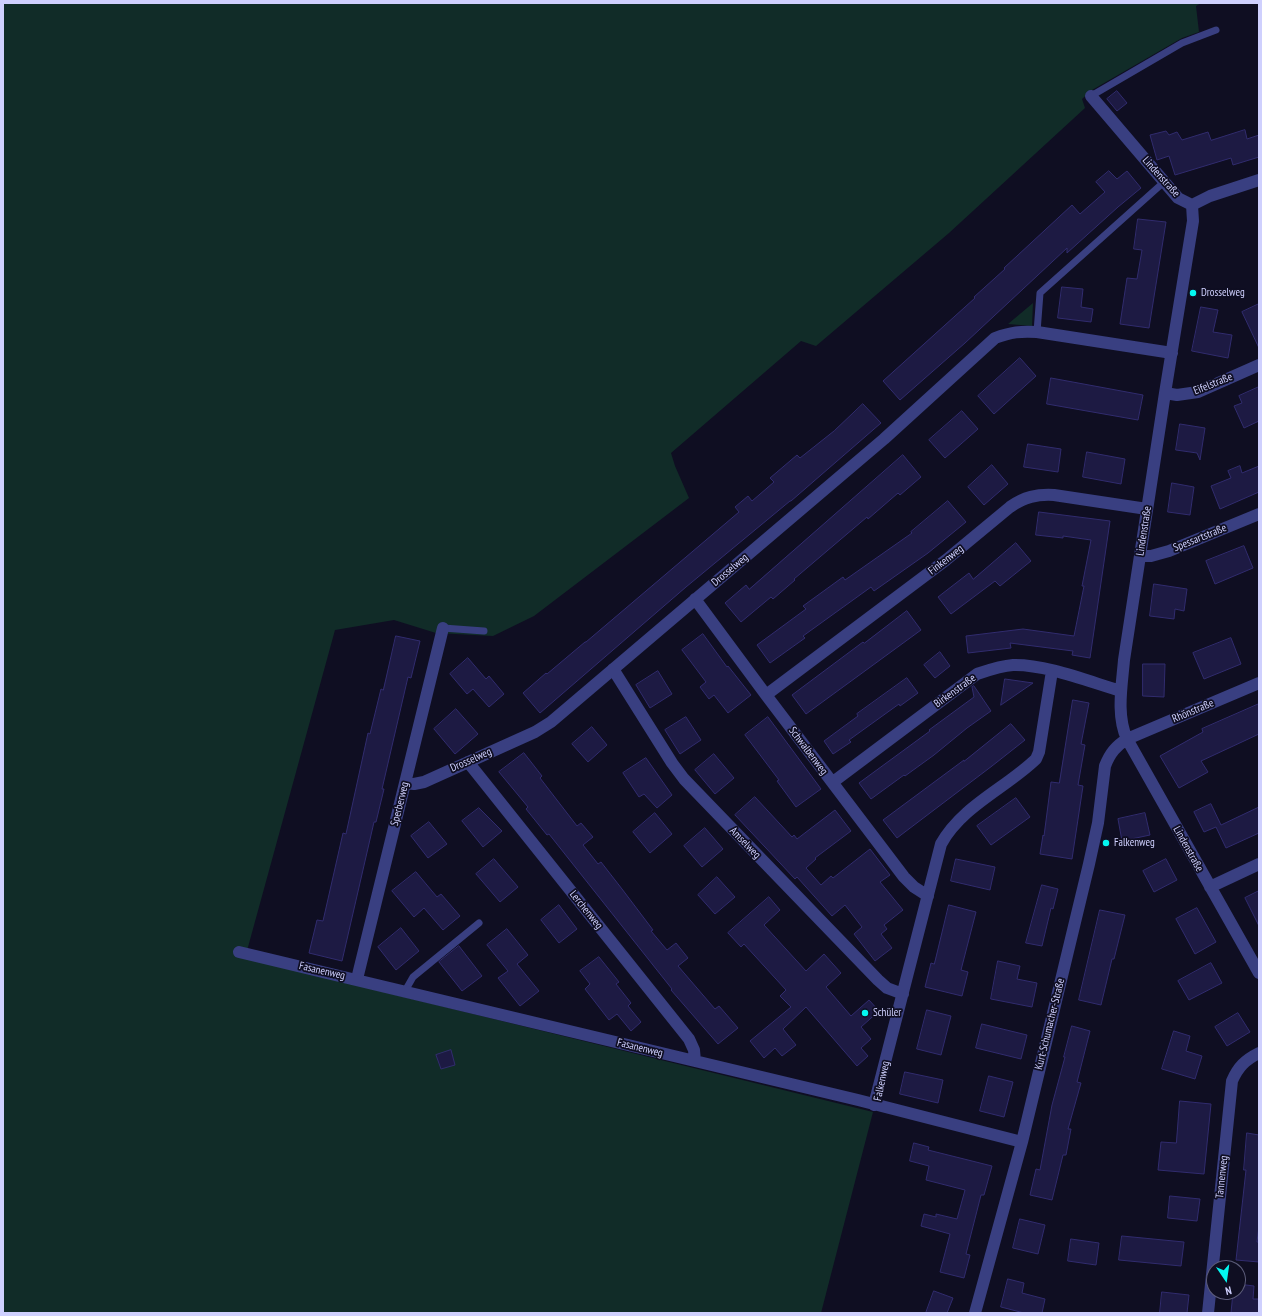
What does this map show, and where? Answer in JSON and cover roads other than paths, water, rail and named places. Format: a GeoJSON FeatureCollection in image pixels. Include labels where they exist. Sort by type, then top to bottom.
{"type":"FeatureCollection","features":[{"type":"Feature","properties":{"kind":"street","name":"Lindenstraße"},"geometry":{"type":"LineString","coordinates":[[1091,96],[1178,198],[1192,205],[1193,221],[1124,660],[1121,691],[1121,720],[1123,732],[1259,973]]}},
{"type":"Feature","properties":{"kind":"street"},"geometry":{"type":"LineString","coordinates":[[1192,205],[1210,196],[1259,180]]}},
{"type":"Feature","properties":{"kind":"street","name":"Drosselweg"},"geometry":{"type":"LineString","coordinates":[[405,783],[414,784],[424,782],[535,732],[551,722],[884,439],[995,338],[1010,332],[1037,332],[1172,353]]}},
{"type":"Feature","properties":{"kind":"street","name":"Eifelstraße"},"geometry":{"type":"LineString","coordinates":[[1165,393],[1177,395],[1198,392],[1259,365]]}},
{"type":"Feature","properties":{"kind":"street","name":"Finkenweg"},"geometry":{"type":"LineString","coordinates":[[766,695],[946,560],[1020,500],[1037,495],[1054,495],[1147,509]]}},
{"type":"Feature","properties":{"kind":"street","name":"Spessartstraße"},"geometry":{"type":"LineString","coordinates":[[1140,556],[1151,556],[1169,551],[1259,514]]}},
{"type":"Feature","properties":{"kind":"street","name":"Schwalbenweg"},"geometry":{"type":"LineString","coordinates":[[695,599],[904,877],[914,887],[928,896]]}},
{"type":"Feature","properties":{"kind":"street","name":"Sperberweg"},"geometry":{"type":"LineString","coordinates":[[357,979],[443,628]]}},
{"type":"Feature","properties":{"kind":"street","name":"Birkenstraße"},"geometry":{"type":"LineString","coordinates":[[833,782],[977,674],[1012,665],[1036,667],[1121,691]]}},
{"type":"Feature","properties":{"kind":"street","name":"Amselweg"},"geometry":{"type":"LineString","coordinates":[[613,669],[678,772],[878,980],[887,988],[903,994]]}},
{"type":"Feature","properties":{"kind":"street","name":"Falkenweg"},"geometry":{"type":"LineString","coordinates":[[1022,1142],[874,1105],[941,844],[947,834],[964,816],[1036,759],[1039,752],[1052,671]]}},
{"type":"Feature","properties":{"kind":"street","name":"Rhönstraße"},"geometry":{"type":"LineString","coordinates":[[1127,739],[1259,683]]}},
{"type":"Feature","properties":{"kind":"street","name":"Kurt-Schumacher-Straße"},"geometry":{"type":"LineString","coordinates":[[974,1313],[1022,1142],[1098,823],[1106,766],[1116,746],[1127,739]]}},
{"type":"Feature","properties":{"kind":"street","name":"Lerchenweg"},"geometry":{"type":"LineString","coordinates":[[468,762],[689,1039],[694,1050],[695,1061]]}},
{"type":"Feature","properties":{"kind":"street"},"geometry":{"type":"LineString","coordinates":[[1210,887],[1259,864]]}},
{"type":"Feature","properties":{"kind":"street","name":"Fasanenweg"},"geometry":{"type":"LineString","coordinates":[[239,952],[357,979],[874,1105]]}},
{"type":"Feature","properties":{"kind":"street","name":"Tannenweg"},"geometry":{"type":"LineString","coordinates":[[1208,1313],[1232,1082],[1236,1071],[1241,1065],[1249,1058],[1259,1053]]}},
{"type":"Feature","properties":{"kind":"lane"},"geometry":{"type":"LineString","coordinates":[[1091,96],[1182,43],[1216,30]]}},
{"type":"Feature","properties":{"kind":"lane"},"geometry":{"type":"LineString","coordinates":[[1037,332],[1040,293],[1164,182]]}},
{"type":"Feature","properties":{"kind":"lane"},"geometry":{"type":"LineString","coordinates":[[443,628],[484,631]]}},
{"type":"Feature","properties":{"kind":"lane"},"geometry":{"type":"LineString","coordinates":[[405,991],[413,977],[479,923]]}},
{"type":"Feature","properties":{"kind":"place","name":"Drosselweg"},"geometry":{"type":"Point","coordinates":[1193,293]}},
{"type":"Feature","properties":{"kind":"place","name":"Falkenweg"},"geometry":{"type":"Point","coordinates":[1106,843]}},
{"type":"Feature","properties":{"kind":"place","name":"Schüler"},"geometry":{"type":"Point","coordinates":[865,1013]}}]}
